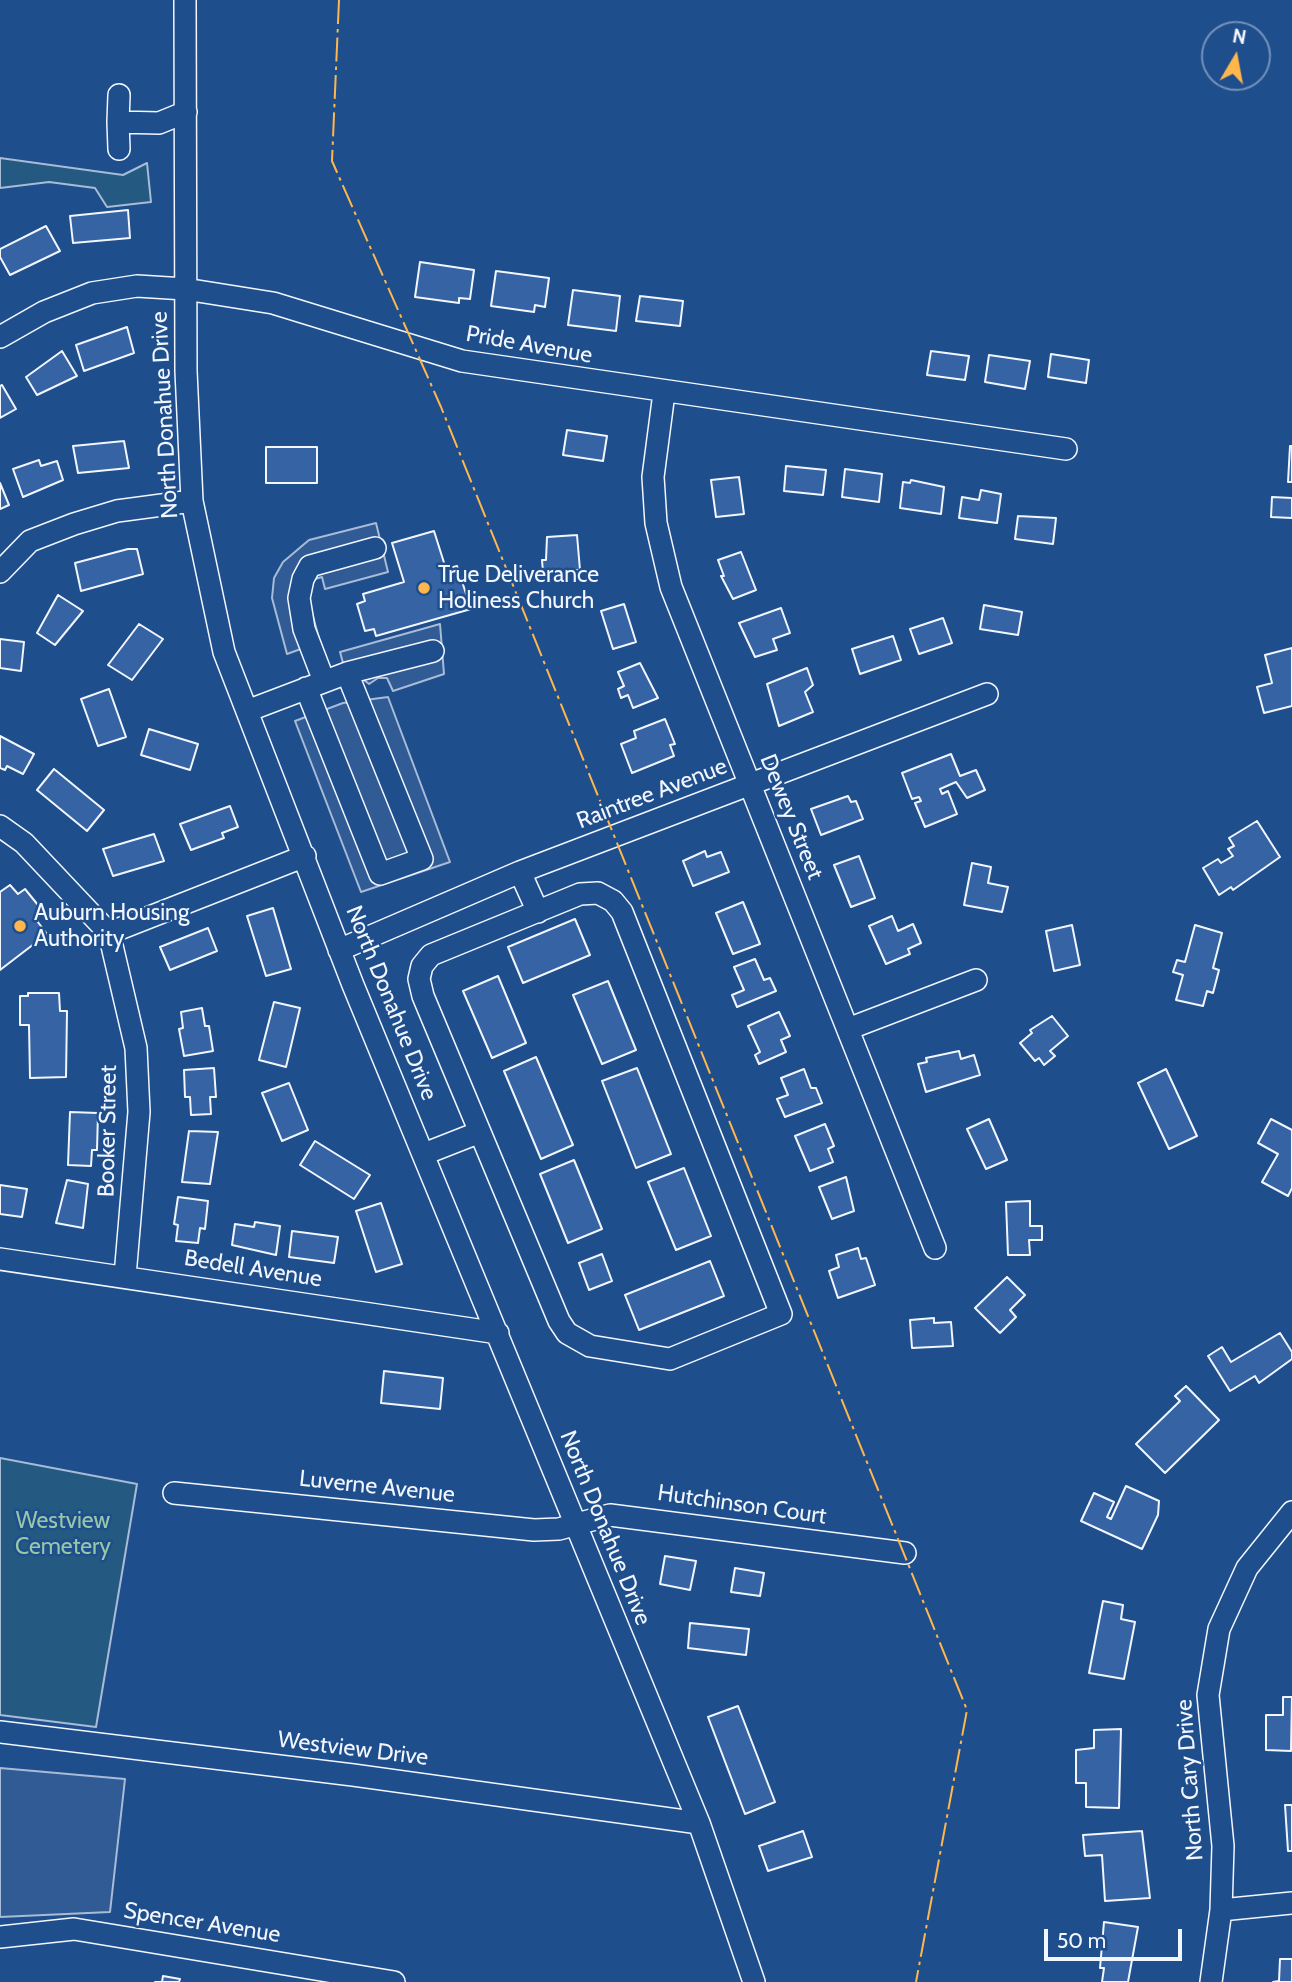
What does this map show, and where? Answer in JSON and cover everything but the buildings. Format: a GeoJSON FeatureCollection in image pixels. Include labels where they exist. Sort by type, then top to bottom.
{"type":"FeatureCollection","features":[{"type":"Feature","properties":{"kind":"street","name":"North Donahue Drive"},"geometry":{"type":"LineString","coordinates":[[185,0],[185,289],[192,501],[224,652],[339,950],[699,1823],[754,1982]]}},
{"type":"Feature","properties":{"kind":"street"},"geometry":{"type":"LineString","coordinates":[[119,95],[119,149]]}},
{"type":"Feature","properties":{"kind":"street"},"geometry":{"type":"LineString","coordinates":[[118,122],[159,123],[186,111]]}},
{"type":"Feature","properties":{"kind":"street","name":"Pride Avenue"},"geometry":{"type":"LineString","coordinates":[[0,337],[44,312],[92,293],[138,286],[185,289],[274,303],[461,361],[664,393],[1066,449]]}},
{"type":"Feature","properties":{"kind":"street","name":"Dewey Street"},"geometry":{"type":"LineString","coordinates":[[664,393],[654,454],[656,523],[671,587],[935,1248]]}},
{"type":"Feature","properties":{"kind":"street"},"geometry":{"type":"LineString","coordinates":[[0,572],[30,541],[74,524],[117,511],[192,501]]}},
{"type":"Feature","properties":{"kind":"street"},"geometry":{"type":"LineString","coordinates":[[347,673],[422,859],[380,874],[315,685],[299,598],[303,579],[310,566],[375,548]]}},
{"type":"Feature","properties":{"kind":"street"},"geometry":{"type":"LineString","coordinates":[[247,711],[347,673],[433,651]]}},
{"type":"Feature","properties":{"kind":"street","name":"Raintree Avenue"},"geometry":{"type":"LineString","coordinates":[[339,950],[520,872],[987,694]]}},
{"type":"Feature","properties":{"kind":"street"},"geometry":{"type":"LineString","coordinates":[[0,825],[24,843],[109,933],[304,856]]}},
{"type":"Feature","properties":{"kind":"street"},"geometry":{"type":"LineString","coordinates":[[520,872],[538,912]]}},
{"type":"Feature","properties":{"kind":"street"},"geometry":{"type":"LineString","coordinates":[[580,894],[598,894],[613,901],[622,912],[781,1314],[670,1359],[590,1346],[567,1333],[559,1321],[423,996],[419,979],[422,966],[431,955],[538,912],[580,894]]}},
{"type":"Feature","properties":{"kind":"street","name":"Booker Street"},"geometry":{"type":"LineString","coordinates":[[109,933],[135,1048],[139,1112],[125,1276]]}},
{"type":"Feature","properties":{"kind":"street"},"geometry":{"type":"LineString","coordinates":[[848,1029],[976,980]]}},
{"type":"Feature","properties":{"kind":"street"},"geometry":{"type":"LineString","coordinates":[[424,1154],[480,1132]]}},
{"type":"Feature","properties":{"kind":"street","name":"Bedell Avenue"},"geometry":{"type":"LineString","coordinates":[[0,1259],[498,1333]]}},
{"type":"Feature","properties":{"kind":"street","name":"Luverne Avenue"},"geometry":{"type":"LineString","coordinates":[[174,1493],[534,1530],[574,1524]]}},
{"type":"Feature","properties":{"kind":"street","name":"North Cary Drive"},"geometry":{"type":"LineString","coordinates":[[1211,1982],[1221,1910],[1223,1846],[1208,1695],[1219,1629],[1247,1568],[1292,1512]]}},
{"type":"Feature","properties":{"kind":"street","name":"Hutchinson Court"},"geometry":{"type":"LineString","coordinates":[[574,1524],[610,1514],[905,1553]]}},
{"type":"Feature","properties":{"kind":"street","name":"Westview Drive"},"geometry":{"type":"LineString","coordinates":[[0,1732],[353,1775],[699,1823]]}},
{"type":"Feature","properties":{"kind":"street"},"geometry":{"type":"LineString","coordinates":[[1221,1910],[1292,1903]]}},
{"type":"Feature","properties":{"kind":"street","name":"Spencer Avenue"},"geometry":{"type":"LineString","coordinates":[[0,1937],[74,1929],[394,1982]]}},
{"type":"Feature","properties":{"kind":"green space"},"geometry":{"type":"Polygon","coordinates":[[[0,158],[123,175],[147,163],[151,202],[107,207],[95,188],[49,182],[0,188],[0,158]]]}},
{"type":"Feature","properties":{"kind":"green space","name":"Westview Cemetery"},"geometry":{"type":"Polygon","coordinates":[[[0,1458],[137,1484],[96,1727],[0,1715],[0,1458]]]}},
{"type":"Feature","properties":{"kind":"shaded area"},"geometry":{"type":"Polygon","coordinates":[[[376,523],[388,572],[325,589],[322,577],[315,579],[307,594],[320,642],[287,654],[272,598],[274,578],[283,562],[309,540],[376,523]]]}},
{"type":"Feature","properties":{"kind":"shaded area"},"geometry":{"type":"Polygon","coordinates":[[[440,624],[444,674],[393,691],[387,678],[378,678],[369,684],[343,663],[340,652],[440,624]]]}},
{"type":"Feature","properties":{"kind":"shaded area"},"geometry":{"type":"Polygon","coordinates":[[[388,697],[450,862],[361,892],[295,721],[343,703],[388,697]]]}},
{"type":"Feature","properties":{"kind":"shaded area"},"geometry":{"type":"Polygon","coordinates":[[[0,1768],[125,1779],[110,1912],[0,1917],[0,1768]]]}},
{"type":"Feature","properties":{"kind":"power"},"geometry":{"type":"LineString","coordinates":[[339,0],[332,161],[441,407],[967,1710],[916,1982]]}},
{"type":"Feature","properties":{"kind":"place","name":"True Deliverance Holiness Church"},"geometry":{"type":"Point","coordinates":[424,588]}},
{"type":"Feature","properties":{"kind":"place","name":"Auburn Housing Authority"},"geometry":{"type":"Point","coordinates":[20,926]}}]}
